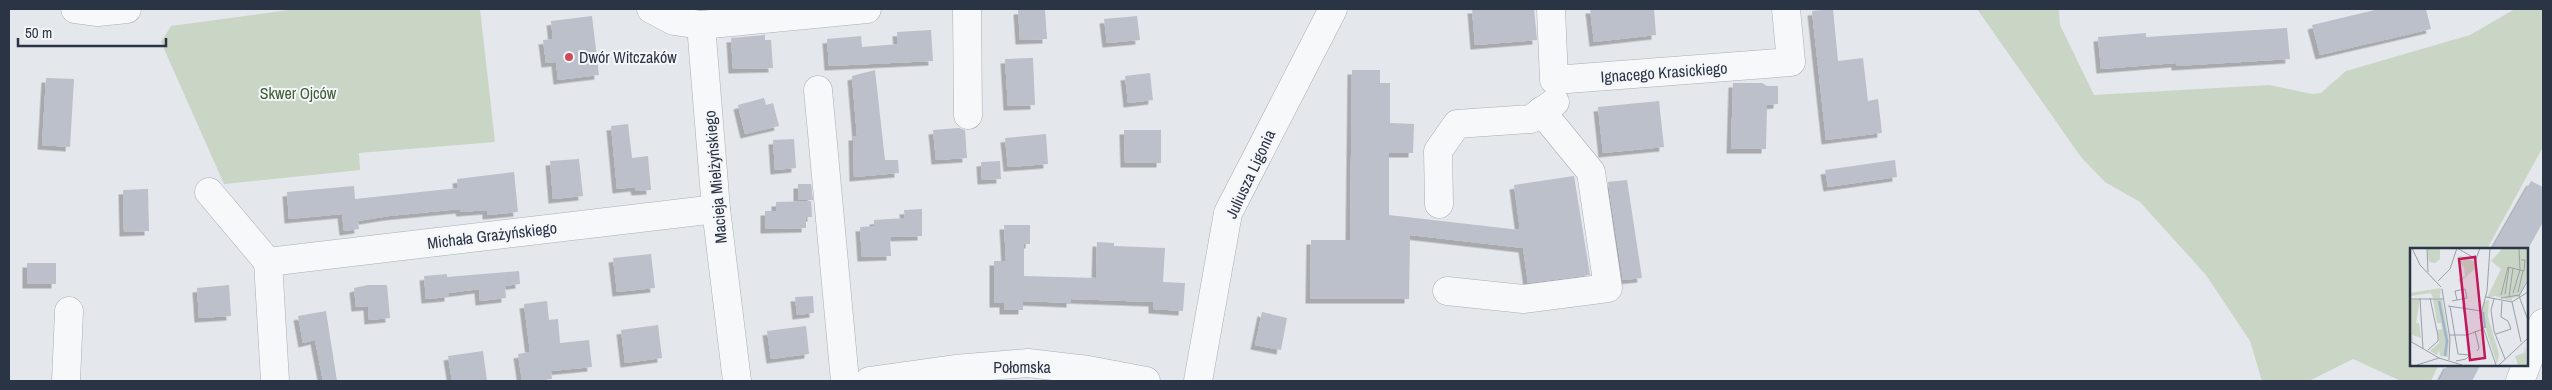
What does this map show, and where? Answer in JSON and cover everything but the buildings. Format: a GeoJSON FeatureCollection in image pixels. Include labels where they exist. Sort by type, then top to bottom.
{"type":"FeatureCollection","features":[{"type":"Feature","properties":{"kind":"street"},"geometry":{"type":"LineString","coordinates":[[75,9],[98,12],[127,9]]}},
{"type":"Feature","properties":{"kind":"street"},"geometry":{"type":"LineString","coordinates":[[651,9],[674,21],[701,25],[868,9]]}},
{"type":"Feature","properties":{"kind":"street"},"geometry":{"type":"LineString","coordinates":[[967,9],[968,114]]}},
{"type":"Feature","properties":{"kind":"street","name":"Juliusza Ligonia"},"geometry":{"type":"LineString","coordinates":[[1198,381],[1228,213],[1333,9]]}},
{"type":"Feature","properties":{"kind":"street"},"geometry":{"type":"LineString","coordinates":[[1439,204],[1438,151],[1457,124],[1530,119],[1555,103],[1551,9]]}},
{"type":"Feature","properties":{"kind":"street","name":"Ignacego Krasickiego"},"geometry":{"type":"LineString","coordinates":[[1554,80],[1791,62],[1786,9]]}},
{"type":"Feature","properties":{"kind":"street","name":"Macieja Mielżyńskiego"},"geometry":{"type":"LineString","coordinates":[[701,25],[716,209],[737,381]]}},
{"type":"Feature","properties":{"kind":"street"},"geometry":{"type":"LineString","coordinates":[[818,90],[845,381]]}},
{"type":"Feature","properties":{"kind":"street"},"geometry":{"type":"LineString","coordinates":[[1447,292],[1523,299],[1608,288],[1591,172],[1542,112]]}},
{"type":"Feature","properties":{"kind":"street"},"geometry":{"type":"LineString","coordinates":[[209,192],[268,262],[275,381]]}},
{"type":"Feature","properties":{"kind":"street","name":"Michała Grażyńskiego"},"geometry":{"type":"LineString","coordinates":[[268,262],[716,209]]}},
{"type":"Feature","properties":{"kind":"street"},"geometry":{"type":"LineString","coordinates":[[66,381],[69,311]]}},
{"type":"Feature","properties":{"kind":"street"},"geometry":{"type":"LineString","coordinates":[[2527,364],[2543,324]]}},
{"type":"Feature","properties":{"kind":"street","name":"Połomska"},"geometry":{"type":"LineString","coordinates":[[869,381],[955,369],[1028,364],[1088,370],[1146,381]]}},
{"type":"Feature","properties":{"kind":"street"},"geometry":{"type":"LineString","coordinates":[[2520,381],[2526,365]]}},
{"type":"Feature","properties":{"kind":"green space","name":"Skwer Ojców"},"geometry":{"type":"Polygon","coordinates":[[[296,9],[480,9],[495,142],[359,153],[360,170],[224,184],[161,42],[171,26],[296,9]]]}},
{"type":"Feature","properties":{"kind":"green space"},"geometry":{"type":"Polygon","coordinates":[[[1977,9],[2059,9],[2060,25],[2094,95],[2269,85],[2312,94],[2321,93],[2346,71],[2470,35],[2515,9],[2543,9],[2543,147],[2488,248],[2410,248],[2410,365],[2439,365],[2431,381],[2401,381],[2353,359],[2309,381],[2262,381],[2250,341],[2206,275],[2140,202],[2105,182],[2081,157],[1977,9]]]}},
{"type":"Feature","properties":{"kind":"place","name":"Dwór Witczaków"},"geometry":{"type":"Point","coordinates":[569,57]}}]}
